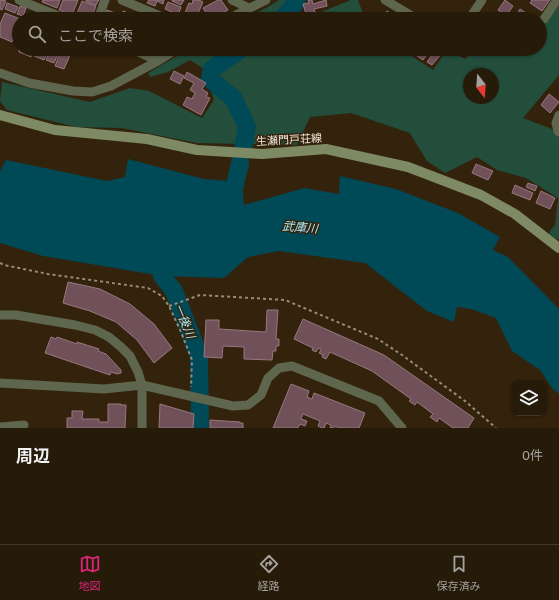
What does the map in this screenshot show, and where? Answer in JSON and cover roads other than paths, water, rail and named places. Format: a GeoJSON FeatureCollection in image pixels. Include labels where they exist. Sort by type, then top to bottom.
{"type":"FeatureCollection","features":[{"type":"Feature","properties":{"kind":"main road","name":"生瀬門戸荘線"},"geometry":{"type":"LineString","coordinates":[[0,116],[55,130],[147,139],[197,150],[262,154],[326,149],[408,167],[481,195],[515,214],[559,248]]}},
{"type":"Feature","properties":{"kind":"street"},"geometry":{"type":"LineString","coordinates":[[20,0],[49,12]]}},
{"type":"Feature","properties":{"kind":"street"},"geometry":{"type":"LineString","coordinates":[[101,12],[105,0]]}},
{"type":"Feature","properties":{"kind":"street"},"geometry":{"type":"LineString","coordinates":[[122,0],[150,12]]}},
{"type":"Feature","properties":{"kind":"street"},"geometry":{"type":"LineString","coordinates":[[232,0],[249,8]]}},
{"type":"Feature","properties":{"kind":"street"},"geometry":{"type":"LineString","coordinates":[[241,12],[266,0]]}},
{"type":"Feature","properties":{"kind":"street"},"geometry":{"type":"LineString","coordinates":[[474,12],[482,0]]}},
{"type":"Feature","properties":{"kind":"street"},"geometry":{"type":"LineString","coordinates":[[547,15],[557,0]]}},
{"type":"Feature","properties":{"kind":"street"},"geometry":{"type":"LineString","coordinates":[[391,2],[406,12]]}},
{"type":"Feature","properties":{"kind":"street"},"geometry":{"type":"LineString","coordinates":[[147,56],[158,61]]}},
{"type":"Feature","properties":{"kind":"street"},"geometry":{"type":"LineString","coordinates":[[0,73],[29,83],[73,91],[92,92],[111,86],[166,56]]}},
{"type":"Feature","properties":{"kind":"street"},"geometry":{"type":"LineString","coordinates":[[559,115],[556,123],[559,132]]}},
{"type":"Feature","properties":{"kind":"street"},"geometry":{"type":"LineString","coordinates":[[0,315],[16,315],[76,325],[95,330],[109,337],[130,356],[138,372],[142,385],[142,428]]}},
{"type":"Feature","properties":{"kind":"street"},"geometry":{"type":"LineString","coordinates":[[0,383],[104,389],[142,385],[233,406],[248,405],[261,395],[268,378],[279,368],[292,366],[379,401],[402,428]]}},
{"type":"Feature","properties":{"kind":"street"},"geometry":{"type":"LineString","coordinates":[[0,427],[24,425]]}},
{"type":"Feature","properties":{"kind":"water","name":"武庫川"},"geometry":{"type":"Polygon","coordinates":[[[128,159],[204,179],[242,182],[244,205],[304,188],[339,194],[340,176],[396,189],[458,213],[500,237],[493,250],[508,257],[559,309],[559,394],[552,388],[540,370],[512,351],[496,318],[471,309],[457,307],[454,322],[427,311],[365,263],[279,251],[248,257],[224,278],[162,276],[43,256],[0,243],[0,171],[6,160],[107,181],[125,177],[128,159]]]}},
{"type":"Feature","properties":{"kind":"waterway"},"geometry":{"type":"LineString","coordinates":[[288,12],[297,0]]}},
{"type":"Feature","properties":{"kind":"waterway"},"geometry":{"type":"LineString","coordinates":[[231,56],[212,69],[210,79],[234,99],[247,127],[243,148]]}},
{"type":"Feature","properties":{"kind":"waterway"},"geometry":{"type":"LineString","coordinates":[[230,206],[240,163]]}},
{"type":"Feature","properties":{"kind":"waterway","name":"一後川"},"geometry":{"type":"LineString","coordinates":[[168,252],[162,276],[174,291],[199,356],[200,428]]}}]}
